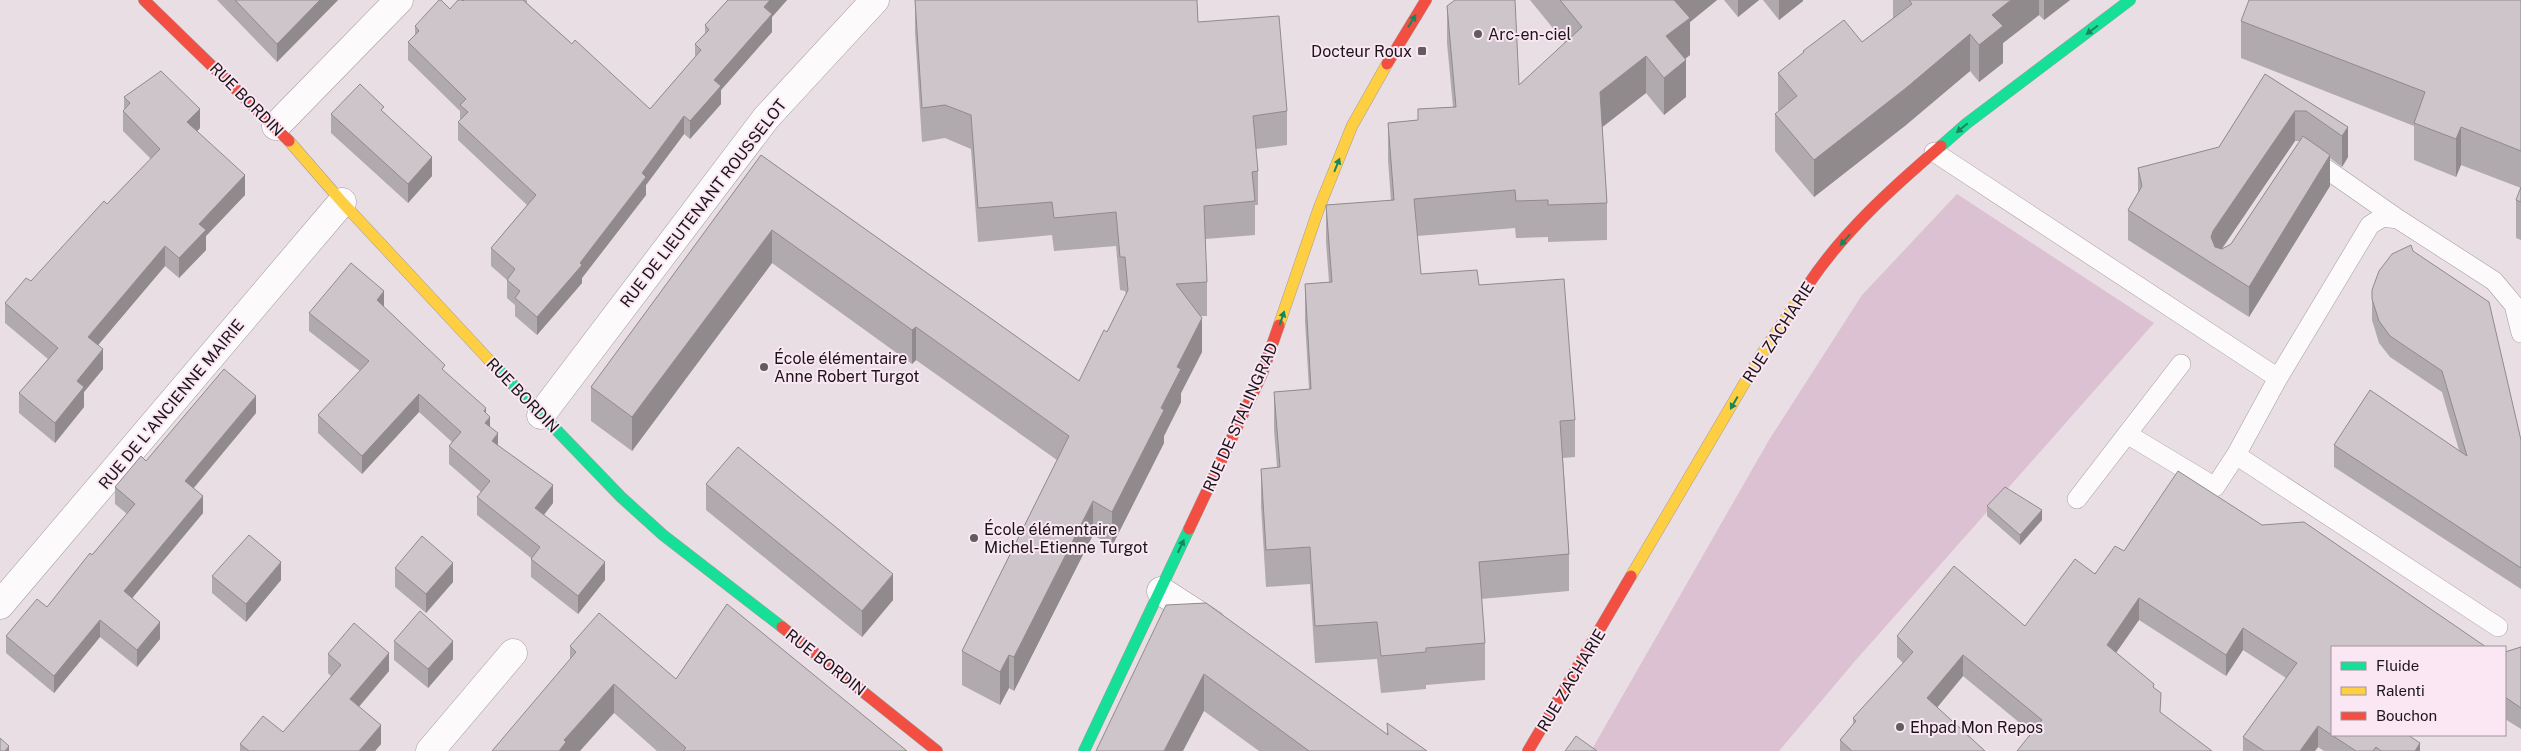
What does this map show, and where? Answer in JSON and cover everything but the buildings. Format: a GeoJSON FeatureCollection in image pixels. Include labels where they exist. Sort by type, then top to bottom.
{"type":"FeatureCollection","features":[{"type":"Feature","properties":{"kind":"street","name":"RUE BORDIN"},"geometry":{"type":"LineString","coordinates":[[144,0],[276,126],[342,202],[541,415],[621,497],[663,535],[852,681],[937,751]]}},
{"type":"Feature","properties":{"kind":"street"},"geometry":{"type":"LineString","coordinates":[[276,126],[399,0]]}},
{"type":"Feature","properties":{"kind":"street","name":"RUE DE LIEUTENANT ROUSSELOT"},"geometry":{"type":"LineString","coordinates":[[541,415],[766,118],[875,0]]}},
{"type":"Feature","properties":{"kind":"street","name":"RUE DE STALINGRAD"},"geometry":{"type":"LineString","coordinates":[[1084,751],[1262,374],[1319,208],[1352,126],[1395,49],[1426,0]]}},
{"type":"Feature","properties":{"kind":"street","name":"RUE ZACHARIE"},"geometry":{"type":"LineString","coordinates":[[1528,751],[1761,355],[1818,269],[1889,191],[1966,124],[2130,0]]}},
{"type":"Feature","properties":{"kind":"street","name":"RUE DE L'ANCIENNE MAIRIE"},"geometry":{"type":"LineString","coordinates":[[0,605],[342,202]]}},
{"type":"Feature","properties":{"kind":"street"},"geometry":{"type":"LineString","coordinates":[[1161,590],[1230,636]]}},
{"type":"Feature","properties":{"kind":"street"},"geometry":{"type":"LineString","coordinates":[[430,751],[513,653]]}},
{"type":"Feature","properties":{"kind":"lane"},"geometry":{"type":"LineString","coordinates":[[2290,167],[2300,151],[2398,219],[2494,281],[2514,305],[2521,333]]}},
{"type":"Feature","properties":{"kind":"lane"},"geometry":{"type":"LineString","coordinates":[[1934,152],[2278,378]]}},
{"type":"Feature","properties":{"kind":"lane"},"geometry":{"type":"LineString","coordinates":[[2127,434],[2215,487],[2236,455],[2278,378],[2370,226],[2383,218],[2398,219]]}},
{"type":"Feature","properties":{"kind":"lane"},"geometry":{"type":"LineString","coordinates":[[2077,498],[2181,364]]}},
{"type":"Feature","properties":{"kind":"lane"},"geometry":{"type":"LineString","coordinates":[[2236,455],[2498,627]]}},
{"type":"Feature","properties":{"kind":"shaded area"},"geometry":{"type":"Polygon","coordinates":[[[1957,194],[2154,323],[1855,661],[1779,751],[1591,751],[1769,440],[1862,295],[1957,194]]]}},
{"type":"Feature","properties":{"kind":"traffic: fast"},"geometry":{"type":"LineString","coordinates":[[1941,146],[1966,124],[2130,0]]}},
{"type":"Feature","properties":{"kind":"traffic: fast"},"geometry":{"type":"LineString","coordinates":[[489,360],[621,497],[663,535],[782,627]]}},
{"type":"Feature","properties":{"kind":"traffic: fast"},"geometry":{"type":"LineString","coordinates":[[1084,751],[1189,529]]}},
{"type":"Feature","properties":{"kind":"traffic: slow"},"geometry":{"type":"LineString","coordinates":[[1279,325],[1319,208],[1352,126],[1387,64]]}},
{"type":"Feature","properties":{"kind":"traffic: slow"},"geometry":{"type":"LineString","coordinates":[[289,141],[342,202],[489,360]]}},
{"type":"Feature","properties":{"kind":"traffic: slow"},"geometry":{"type":"LineString","coordinates":[[1631,576],[1761,355],[1808,285]]}},
{"type":"Feature","properties":{"kind":"traffic: jam"},"geometry":{"type":"LineString","coordinates":[[144,0],[289,141]]}},
{"type":"Feature","properties":{"kind":"traffic: jam"},"geometry":{"type":"LineString","coordinates":[[1387,64],[1426,0]]}},
{"type":"Feature","properties":{"kind":"traffic: jam"},"geometry":{"type":"LineString","coordinates":[[1808,285],[1837,247],[1870,211],[1941,146]]}},
{"type":"Feature","properties":{"kind":"traffic: jam"},"geometry":{"type":"LineString","coordinates":[[1189,529],[1262,374],[1279,325]]}},
{"type":"Feature","properties":{"kind":"traffic: jam"},"geometry":{"type":"LineString","coordinates":[[1528,751],[1631,576]]}},
{"type":"Feature","properties":{"kind":"traffic: jam"},"geometry":{"type":"LineString","coordinates":[[782,627],[937,751]]}},
{"type":"Feature","properties":{"kind":"place","name":"Arc-en-ciel"},"geometry":{"type":"Point","coordinates":[1478,34]}},
{"type":"Feature","properties":{"kind":"place","name":"Docteur Roux"},"geometry":{"type":"Point","coordinates":[1422,51]}},
{"type":"Feature","properties":{"kind":"place","name":"École élémentaire Anne Robert Turgot"},"geometry":{"type":"Point","coordinates":[764,367]}},
{"type":"Feature","properties":{"kind":"place","name":"École élémentaire Michel-Etienne Turgot"},"geometry":{"type":"Point","coordinates":[974,538]}},
{"type":"Feature","properties":{"kind":"place","name":"Ehpad Mon Repos"},"geometry":{"type":"Point","coordinates":[1900,727]}}]}
